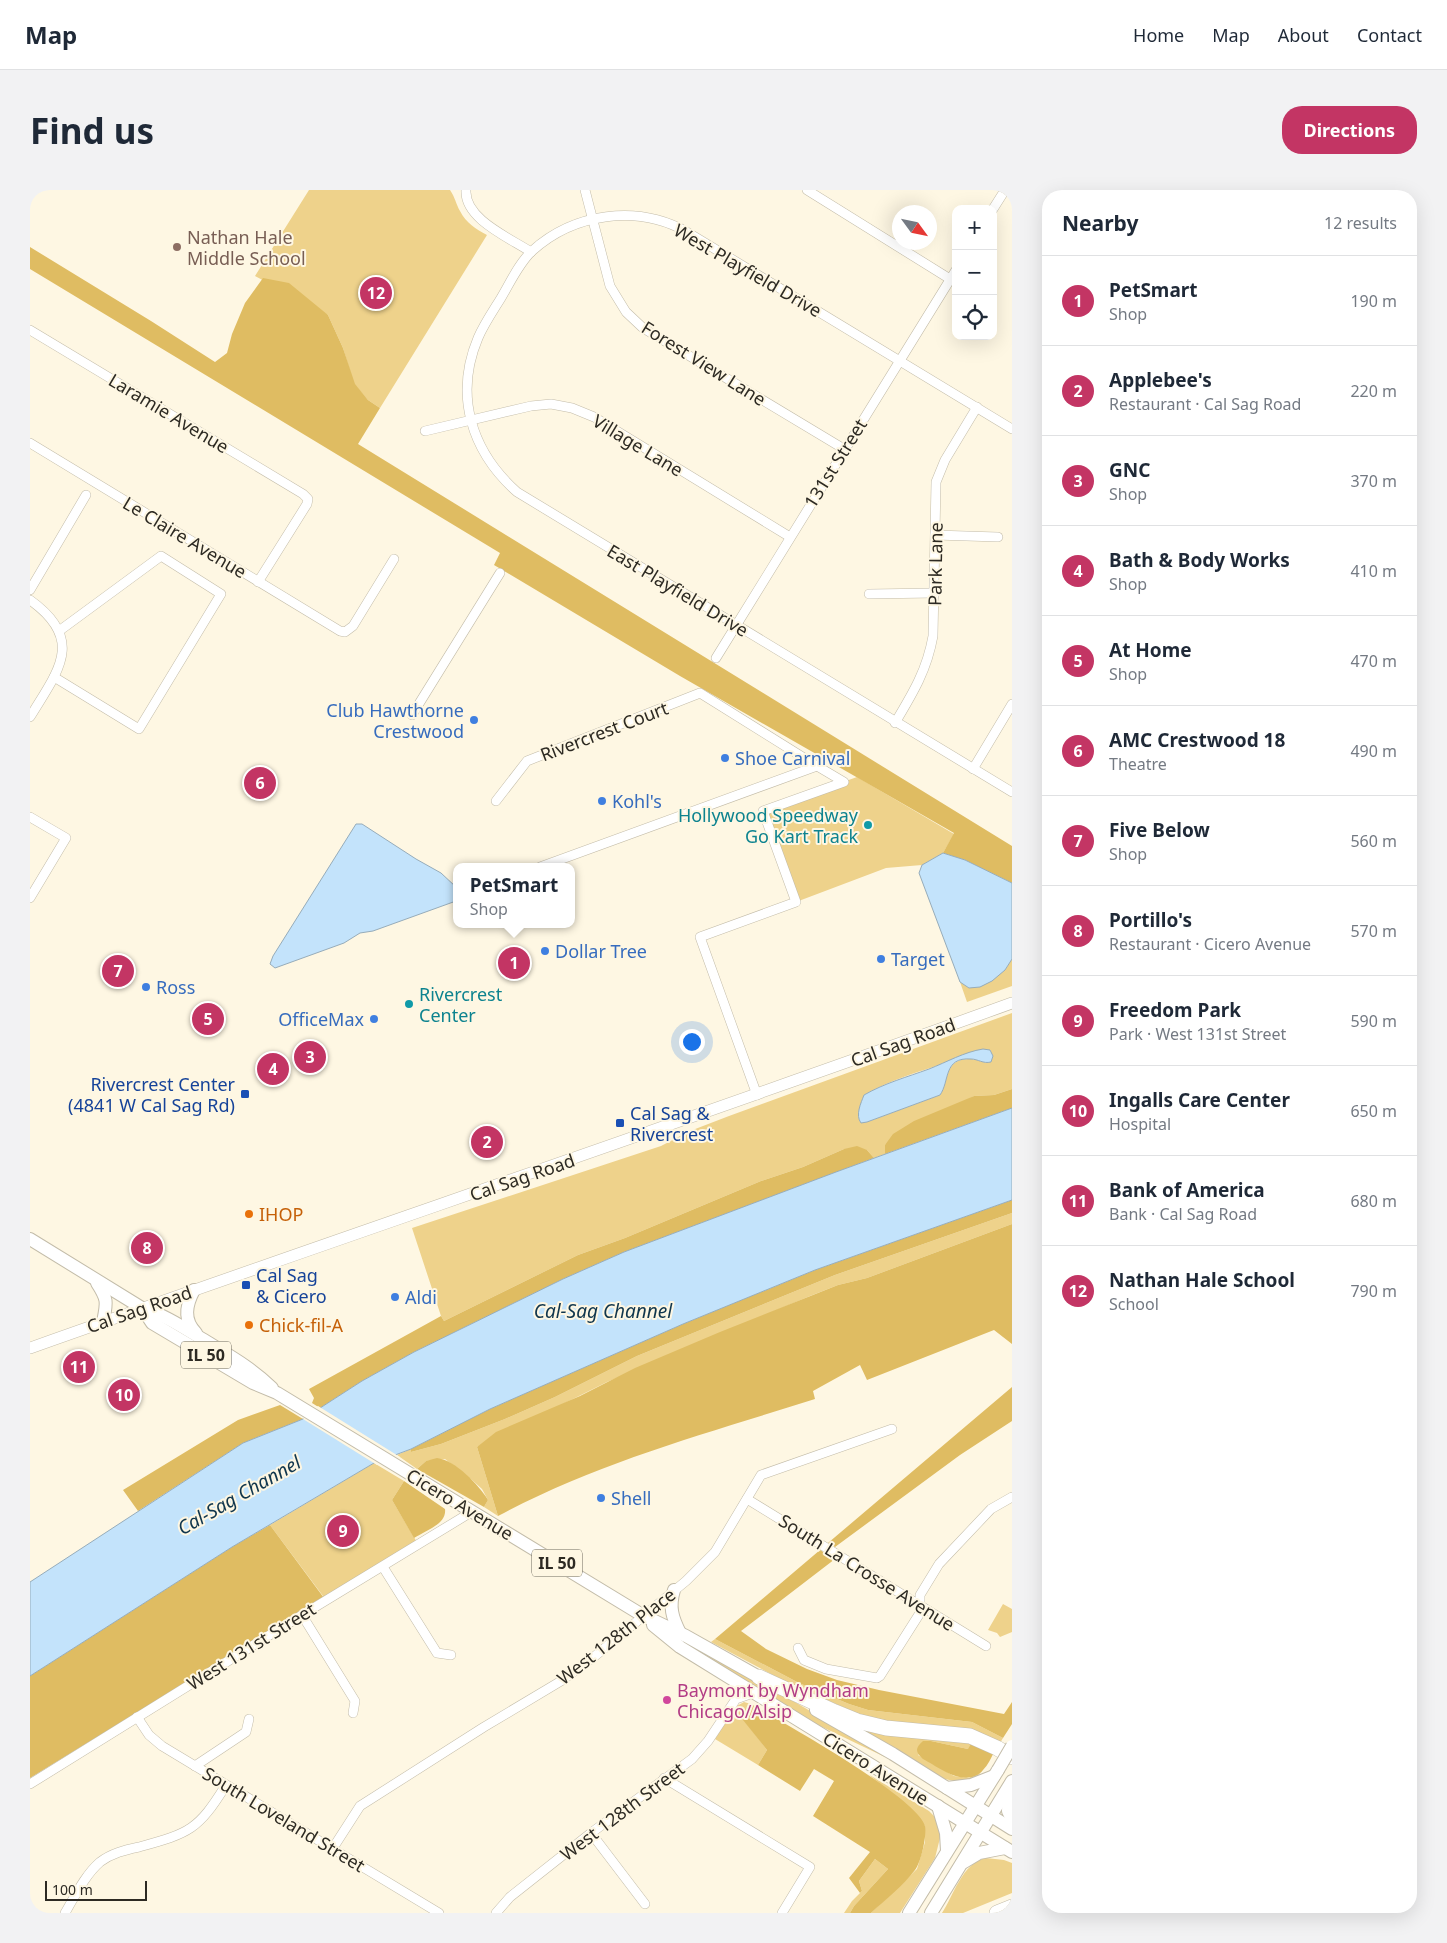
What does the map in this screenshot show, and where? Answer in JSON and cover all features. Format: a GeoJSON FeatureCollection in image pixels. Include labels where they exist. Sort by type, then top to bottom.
{"type":"FeatureCollection","features":[{"type":"Feature","properties":{"kind":"highway"},"geometry":{"type":"LineString","coordinates":[[759,1677],[857,1721],[886,1728],[970,1736],[1012,1757]]}},
{"type":"Feature","properties":{"kind":"highway"},"geometry":{"type":"LineString","coordinates":[[997,1913],[1012,1907]]}},
{"type":"Feature","properties":{"kind":"main road","name":"Cal Sag Road"},"geometry":{"type":"LineString","coordinates":[[30,1348],[1012,1003]]}},
{"type":"Feature","properties":{"kind":"main road","name":"Cicero Avenue"},"geometry":{"type":"LineString","coordinates":[[30,1240],[142,1308],[160,1314],[257,1373],[277,1393]]}},
{"type":"Feature","properties":{"kind":"main road"},"geometry":{"type":"LineString","coordinates":[[94,1279],[106,1297],[103,1322]]}},
{"type":"Feature","properties":{"kind":"main road"},"geometry":{"type":"LineString","coordinates":[[194,1290],[188,1301],[187,1319],[194,1332],[208,1343]]}},
{"type":"Feature","properties":{"kind":"main road","name":"Cicero Avenue"},"geometry":{"type":"LineString","coordinates":[[142,1308],[152,1324],[253,1383],[277,1393],[308,1411],[642,1616],[680,1633],[893,1754],[1012,1829]]}},
{"type":"Feature","properties":{"kind":"main road"},"geometry":{"type":"LineString","coordinates":[[674,1590],[671,1602],[672,1617],[680,1633]]}},
{"type":"Feature","properties":{"kind":"main road","name":"Cicero Avenue"},"geometry":{"type":"LineString","coordinates":[[642,1616],[680,1648],[1009,1850]]}},
{"type":"Feature","properties":{"kind":"main road"},"geometry":{"type":"LineString","coordinates":[[909,1913],[1012,1746]]}},
{"type":"Feature","properties":{"kind":"main road"},"geometry":{"type":"LineString","coordinates":[[947,1788],[971,1785],[996,1773]]}},
{"type":"Feature","properties":{"kind":"main road"},"geometry":{"type":"LineString","coordinates":[[932,1912],[1011,1784]]}},
{"type":"Feature","properties":{"kind":"main road"},"geometry":{"type":"LineString","coordinates":[[1011,1784],[1008,1811],[1012,1819]]}},
{"type":"Feature","properties":{"kind":"main road"},"geometry":{"type":"LineString","coordinates":[[938,1806],[946,1833],[947,1851]]}},
{"type":"Feature","properties":{"kind":"main road"},"geometry":{"type":"LineString","coordinates":[[962,1863],[979,1853],[1009,1850]]}},
{"type":"Feature","properties":{"kind":"street"},"geometry":{"type":"LineString","coordinates":[[466,190],[468,204],[476,216],[531,252]]}},
{"type":"Feature","properties":{"kind":"street","name":"Forest View Lane"},"geometry":{"type":"LineString","coordinates":[[586,190],[610,286],[620,304],[635,321],[844,449]]}},
{"type":"Feature","properties":{"kind":"street"},"geometry":{"type":"LineString","coordinates":[[807,190],[950,279]]}},
{"type":"Feature","properties":{"kind":"street"},"geometry":{"type":"LineString","coordinates":[[996,205],[1005,190]]}},
{"type":"Feature","properties":{"kind":"street","name":"West Playfield Drive"},"geometry":{"type":"LineString","coordinates":[[494,310],[531,252],[547,240],[593,218],[629,215],[655,220],[678,227],[1012,429]]}},
{"type":"Feature","properties":{"kind":"street","name":"131st Street"},"geometry":{"type":"LineString","coordinates":[[716,658],[952,276]]}},
{"type":"Feature","properties":{"kind":"street","name":"East Playfield Drive"},"geometry":{"type":"LineString","coordinates":[[494,310],[479,336],[469,367],[467,400],[478,441],[488,461],[496,472],[517,492],[895,723],[1012,792]]}},
{"type":"Feature","properties":{"kind":"street","name":"Laramie Avenue"},"geometry":{"type":"LineString","coordinates":[[30,330],[308,499],[307,504],[258,582]]}},
{"type":"Feature","properties":{"kind":"street","name":"Village Lane"},"geometry":{"type":"LineString","coordinates":[[425,431],[531,406],[551,404],[572,408],[594,417],[790,537]]}},
{"type":"Feature","properties":{"kind":"street","name":"Park Lane"},"geometry":{"type":"LineString","coordinates":[[895,723],[919,683],[928,660],[933,636],[936,482],[945,460],[977,408]]}},
{"type":"Feature","properties":{"kind":"street","name":"Le Claire Avenue"},"geometry":{"type":"LineString","coordinates":[[30,443],[340,631],[345,632],[353,626],[394,559]]}},
{"type":"Feature","properties":{"kind":"street"},"geometry":{"type":"LineString","coordinates":[[30,590],[86,495]]}},
{"type":"Feature","properties":{"kind":"street"},"geometry":{"type":"LineString","coordinates":[[935,535],[998,537]]}},
{"type":"Feature","properties":{"kind":"street"},"geometry":{"type":"LineString","coordinates":[[54,677],[139,729],[221,594],[161,556],[59,631]]}},
{"type":"Feature","properties":{"kind":"street"},"geometry":{"type":"LineString","coordinates":[[412,715],[500,573]]}},
{"type":"Feature","properties":{"kind":"street"},"geometry":{"type":"LineString","coordinates":[[869,594],[934,594]]}},
{"type":"Feature","properties":{"kind":"street"},"geometry":{"type":"LineString","coordinates":[[30,600],[46,611],[59,631],[62,645],[62,658],[54,677],[30,717]]}},
{"type":"Feature","properties":{"kind":"street","name":"Rivercrest Court"},"geometry":{"type":"LineString","coordinates":[[496,801],[527,761],[700,693],[816,766]]}},
{"type":"Feature","properties":{"kind":"street"},"geometry":{"type":"LineString","coordinates":[[973,769],[1012,704]]}},
{"type":"Feature","properties":{"kind":"street"},"geometry":{"type":"LineString","coordinates":[[551,863],[816,766],[844,782],[763,811],[796,902],[700,937],[757,1094]]}},
{"type":"Feature","properties":{"kind":"street"},"geometry":{"type":"LineString","coordinates":[[30,816],[66,838],[30,898]]}},
{"type":"Feature","properties":{"kind":"street","name":"West 128th Place"},"geometry":{"type":"LineString","coordinates":[[332,1848],[360,1806],[484,1727],[561,1681],[595,1656],[674,1590],[715,1552],[761,1475],[892,1429]]}},
{"type":"Feature","properties":{"kind":"street"},"geometry":{"type":"LineString","coordinates":[[798,1648],[804,1660],[826,1669],[877,1678],[884,1673],[920,1613],[920,1595],[946,1555],[992,1510],[1012,1497]]}},
{"type":"Feature","properties":{"kind":"street","name":"South La Crosse Avenue"},"geometry":{"type":"LineString","coordinates":[[747,1499],[919,1603],[986,1646]]}},
{"type":"Feature","properties":{"kind":"street","name":"West 131st Street"},"geometry":{"type":"LineString","coordinates":[[30,1784],[137,1716],[473,1511]]}},
{"type":"Feature","properties":{"kind":"street"},"geometry":{"type":"LineString","coordinates":[[383,1567],[437,1653],[451,1655]]}},
{"type":"Feature","properties":{"kind":"street"},"geometry":{"type":"LineString","coordinates":[[302,1615],[356,1701],[353,1714]]}},
{"type":"Feature","properties":{"kind":"street"},"geometry":{"type":"LineString","coordinates":[[730,1679],[736,1699],[752,1692]]}},
{"type":"Feature","properties":{"kind":"street","name":"West 128th Street"},"geometry":{"type":"LineString","coordinates":[[496,1913],[510,1897],[591,1833],[692,1759],[708,1741],[736,1699]]}},
{"type":"Feature","properties":{"kind":"street","name":"South Loveland Street"},"geometry":{"type":"LineString","coordinates":[[137,1716],[149,1735],[162,1746],[439,1913]]}},
{"type":"Feature","properties":{"kind":"street"},"geometry":{"type":"LineString","coordinates":[[195,1766],[246,1732],[249,1719]]}},
{"type":"Feature","properties":{"kind":"street"},"geometry":{"type":"LineString","coordinates":[[664,1778],[810,1867],[782,1913]]}},
{"type":"Feature","properties":{"kind":"street"},"geometry":{"type":"LineString","coordinates":[[66,1913],[87,1878],[100,1863],[116,1853],[173,1838],[192,1829],[209,1813],[226,1785]]}},
{"type":"Feature","properties":{"kind":"street"},"geometry":{"type":"LineString","coordinates":[[591,1833],[644,1904]]}},
{"type":"Feature","properties":{"kind":"shaded area"},"geometry":{"type":"Polygon","coordinates":[[[309,190],[450,190],[465,219],[487,235],[380,408],[368,400],[354,384],[343,348],[328,315],[255,276],[309,190]]]}},
{"type":"Feature","properties":{"kind":"shaded area"},"geometry":{"type":"Polygon","coordinates":[[[30,247],[215,362],[227,353],[232,334],[245,303],[263,278],[289,283],[328,315],[343,348],[355,384],[368,400],[380,408],[358,444],[1012,846],[1012,883],[965,860],[943,853],[954,833],[680,676],[494,565],[500,553],[30,269],[30,247]]]}},
{"type":"Feature","properties":{"kind":"shaded area"},"geometry":{"type":"Polygon","coordinates":[[[857,777],[954,834],[943,853],[922,865],[886,868],[796,902],[763,811],[857,777]]]}},
{"type":"Feature","properties":{"kind":"shaded area"},"geometry":{"type":"Polygon","coordinates":[[[1012,959],[1012,986],[967,1002],[960,982],[969,988],[1005,970],[1012,959]]]}},
{"type":"Feature","properties":{"kind":"shaded area"},"geometry":{"type":"Polygon","coordinates":[[[1012,1013],[1012,1089],[994,1095],[974,1096],[885,1145],[885,1154],[874,1158],[867,1150],[844,1149],[803,1167],[761,1181],[625,1238],[578,1255],[444,1321],[412,1228],[661,1146],[690,1131],[1012,1013]],[[991,1050],[926,1069],[879,1087],[864,1095],[867,1122],[940,1095],[949,1071],[956,1062],[971,1059],[990,1062],[991,1050]]]}},
{"type":"Feature","properties":{"kind":"shaded area"},"geometry":{"type":"Polygon","coordinates":[[[1012,1089],[1012,1108],[885,1154],[885,1145],[893,1134],[914,1121],[974,1096],[994,1095],[1012,1089]]]}},
{"type":"Feature","properties":{"kind":"shaded area"},"geometry":{"type":"Polygon","coordinates":[[[857,1146],[867,1150],[874,1158],[624,1252],[563,1279],[414,1352],[362,1381],[320,1408],[312,1403],[314,1398],[309,1389],[441,1316],[444,1321],[578,1255],[625,1238],[761,1181],[803,1167],[844,1149],[857,1146]]]}},
{"type":"Feature","properties":{"kind":"shaded area"},"geometry":{"type":"Polygon","coordinates":[[[1012,1200],[1012,1213],[835,1275],[637,1356],[555,1397],[505,1419],[441,1444],[411,1452],[411,1449],[490,1409],[683,1324],[815,1270],[1012,1200]]]}},
{"type":"Feature","properties":{"kind":"shaded area"},"geometry":{"type":"Polygon","coordinates":[[[1012,1213],[1012,1224],[867,1278],[838,1285],[810,1296],[607,1382],[477,1447],[498,1516],[484,1507],[488,1500],[482,1489],[445,1459],[426,1461],[417,1469],[397,1455],[411,1449],[411,1452],[441,1444],[505,1419],[555,1397],[637,1356],[835,1275],[1012,1213]]]}},
{"type":"Feature","properties":{"kind":"shaded area"},"geometry":{"type":"Polygon","coordinates":[[[1012,1224],[1012,1344],[994,1330],[867,1380],[860,1365],[813,1391],[815,1399],[614,1464],[536,1497],[498,1516],[477,1447],[496,1432],[580,1396],[635,1368],[720,1332],[838,1285],[867,1278],[1012,1224]]]}},
{"type":"Feature","properties":{"kind":"shaded area"},"geometry":{"type":"Polygon","coordinates":[[[1012,1387],[1012,1421],[960,1455],[835,1547],[828,1543],[1012,1387]]]}},
{"type":"Feature","properties":{"kind":"shaded area"},"geometry":{"type":"Polygon","coordinates":[[[280,1405],[303,1419],[243,1443],[138,1511],[123,1490],[238,1420],[280,1405]]]}},
{"type":"Feature","properties":{"kind":"shaded area"},"geometry":{"type":"Polygon","coordinates":[[[437,1458],[459,1468],[479,1487],[488,1500],[484,1507],[417,1469],[426,1461],[437,1458]]]}},
{"type":"Feature","properties":{"kind":"shaded area"},"geometry":{"type":"Polygon","coordinates":[[[374,1463],[404,1481],[392,1500],[418,1544],[326,1600],[270,1525],[374,1463]]]}},
{"type":"Feature","properties":{"kind":"shaded area"},"geometry":{"type":"Polygon","coordinates":[[[404,1481],[445,1509],[443,1519],[439,1523],[414,1538],[392,1500],[404,1481]]]}},
{"type":"Feature","properties":{"kind":"shaded area"},"geometry":{"type":"Polygon","coordinates":[[[270,1525],[324,1598],[30,1778],[30,1676],[232,1547],[270,1525]]]}},
{"type":"Feature","properties":{"kind":"shaded area"},"geometry":{"type":"Polygon","coordinates":[[[820,1550],[835,1559],[741,1631],[766,1649],[807,1669],[837,1680],[1004,1714],[1012,1702],[1012,1724],[1003,1738],[972,1722],[868,1710],[849,1704],[799,1683],[715,1639],[820,1550]]]}},
{"type":"Feature","properties":{"kind":"shaded area"},"geometry":{"type":"Polygon","coordinates":[[[1003,1604],[1012,1609],[1012,1632],[1000,1637],[997,1633],[988,1630],[1003,1604]]]}},
{"type":"Feature","properties":{"kind":"shaded area"},"geometry":{"type":"Polygon","coordinates":[[[715,1639],[799,1683],[849,1704],[868,1710],[972,1722],[1003,1738],[1000,1743],[868,1718],[786,1682],[711,1642],[715,1639]]]}},
{"type":"Feature","properties":{"kind":"shaded area"},"geometry":{"type":"Polygon","coordinates":[[[689,1643],[813,1712],[886,1756],[818,1725],[688,1645],[689,1643]]]}},
{"type":"Feature","properties":{"kind":"shaded area"},"geometry":{"type":"Polygon","coordinates":[[[744,1702],[751,1704],[740,1715],[767,1750],[758,1765],[715,1739],[735,1707],[744,1702]]]}},
{"type":"Feature","properties":{"kind":"shaded area"},"geometry":{"type":"Polygon","coordinates":[[[751,1704],[875,1779],[899,1797],[916,1813],[925,1826],[924,1842],[915,1870],[905,1882],[871,1913],[850,1913],[854,1906],[888,1869],[875,1859],[859,1881],[862,1891],[860,1893],[849,1878],[870,1852],[813,1816],[834,1781],[814,1769],[800,1791],[758,1765],[767,1750],[739,1715],[751,1704]]]}},
{"type":"Feature","properties":{"kind":"shaded area"},"geometry":{"type":"Polygon","coordinates":[[[848,1722],[983,1745],[968,1749],[931,1741],[918,1755],[954,1776],[969,1778],[983,1770],[975,1779],[959,1782],[940,1778],[848,1722]]]}},
{"type":"Feature","properties":{"kind":"shaded area"},"geometry":{"type":"Polygon","coordinates":[[[923,1741],[968,1749],[971,1744],[994,1752],[983,1770],[969,1778],[961,1777],[953,1775],[920,1757],[917,1750],[923,1741]]]}},
{"type":"Feature","properties":{"kind":"shaded area"},"geometry":{"type":"Polygon","coordinates":[[[868,1774],[929,1811],[938,1820],[941,1834],[935,1858],[900,1913],[871,1913],[917,1869],[925,1842],[925,1826],[903,1802],[868,1774]]]}},
{"type":"Feature","properties":{"kind":"shaded area"},"geometry":{"type":"Polygon","coordinates":[[[986,1858],[1012,1863],[1012,1893],[963,1913],[942,1913],[965,1873],[978,1861],[986,1858]]]}},
{"type":"Feature","properties":{"kind":"shaded area"},"geometry":{"type":"Polygon","coordinates":[[[875,1859],[888,1869],[854,1906],[850,1913],[844,1913],[862,1891],[859,1881],[875,1859]]]}},
{"type":"Feature","properties":{"kind":"water"},"geometry":{"type":"Polygon","coordinates":[[[356,824],[362,824],[441,873],[453,884],[453,902],[373,931],[360,933],[344,943],[275,968],[270,964],[273,956],[356,824]]]}},
{"type":"Feature","properties":{"kind":"water"},"geometry":{"type":"Polygon","coordinates":[[[943,853],[965,860],[1012,883],[1012,959],[1005,970],[992,981],[980,987],[969,988],[960,982],[919,873],[922,865],[943,853]]]}},
{"type":"Feature","properties":{"kind":"water"},"geometry":{"type":"Polygon","coordinates":[[[983,1049],[990,1050],[993,1056],[991,1062],[962,1059],[956,1062],[949,1071],[940,1095],[867,1122],[861,1123],[859,1120],[860,1105],[864,1095],[962,1055],[983,1049]]]}},
{"type":"Feature","properties":{"kind":"water","name":"Cal-Sag Channel"},"geometry":{"type":"Polygon","coordinates":[[[1012,1108],[1012,1200],[815,1270],[683,1324],[490,1409],[411,1449],[374,1463],[232,1547],[30,1676],[30,1582],[243,1443],[303,1419],[362,1381],[414,1352],[563,1279],[624,1252],[1012,1108]]]}},
{"type":"Feature","properties":{"kind":"pier"},"geometry":{"type":"Polygon","coordinates":[[[318,1406],[400,1457],[377,1465],[303,1419],[306,1414],[318,1406]]]}},
{"type":"Feature","properties":{"kind":"place","name":"Nathan Hale Middle School"},"geometry":{"type":"Point","coordinates":[177,247]}},
{"type":"Feature","properties":{"kind":"place","name":"Nathan Hale School"},"geometry":{"type":"Point","coordinates":[376,293]}},
{"type":"Feature","properties":{"kind":"place","name":"Club Hawthorne Crestwood"},"geometry":{"type":"Point","coordinates":[474,720]}},
{"type":"Feature","properties":{"kind":"place","name":"Shoe Carnival"},"geometry":{"type":"Point","coordinates":[725,758]}},
{"type":"Feature","properties":{"kind":"place","name":"AMC Crestwood 18"},"geometry":{"type":"Point","coordinates":[260,783]}},
{"type":"Feature","properties":{"kind":"place","name":"Kohl's"},"geometry":{"type":"Point","coordinates":[602,801]}},
{"type":"Feature","properties":{"kind":"place","name":"Hollywood Speedway Go Kart Track"},"geometry":{"type":"Point","coordinates":[868,825]}},
{"type":"Feature","properties":{"kind":"place","name":"Dollar Tree"},"geometry":{"type":"Point","coordinates":[545,951]}},
{"type":"Feature","properties":{"kind":"place","name":"Target"},"geometry":{"type":"Point","coordinates":[881,959]}},
{"type":"Feature","properties":{"kind":"place","name":"PetSmart"},"geometry":{"type":"Point","coordinates":[514,963]}},
{"type":"Feature","properties":{"kind":"place","name":"Five Below"},"geometry":{"type":"Point","coordinates":[118,971]}},
{"type":"Feature","properties":{"kind":"place","name":"Ross"},"geometry":{"type":"Point","coordinates":[146,987]}},
{"type":"Feature","properties":{"kind":"place","name":"Rivercrest Center"},"geometry":{"type":"Point","coordinates":[409,1004]}},
{"type":"Feature","properties":{"kind":"place","name":"At Home"},"geometry":{"type":"Point","coordinates":[208,1019]}},
{"type":"Feature","properties":{"kind":"place","name":"OfficeMax"},"geometry":{"type":"Point","coordinates":[374,1019]}},
{"type":"Feature","properties":{"kind":"place","name":"GNC"},"geometry":{"type":"Point","coordinates":[310,1057]}},
{"type":"Feature","properties":{"kind":"place","name":"Bath & Body Works"},"geometry":{"type":"Point","coordinates":[273,1069]}},
{"type":"Feature","properties":{"kind":"place","name":"Rivercrest Center (4841 W Cal Sag Rd)"},"geometry":{"type":"Point","coordinates":[245,1094]}},
{"type":"Feature","properties":{"kind":"place","name":"Cal Sag & Rivercrest"},"geometry":{"type":"Point","coordinates":[620,1123]}},
{"type":"Feature","properties":{"kind":"place","name":"Applebee's"},"geometry":{"type":"Point","coordinates":[487,1142]}},
{"type":"Feature","properties":{"kind":"place","name":"IHOP"},"geometry":{"type":"Point","coordinates":[249,1214]}},
{"type":"Feature","properties":{"kind":"place","name":"Portillo's"},"geometry":{"type":"Point","coordinates":[147,1248]}},
{"type":"Feature","properties":{"kind":"place","name":"Cal Sag & Cicero"},"geometry":{"type":"Point","coordinates":[246,1285]}},
{"type":"Feature","properties":{"kind":"place","name":"Aldi"},"geometry":{"type":"Point","coordinates":[395,1297]}},
{"type":"Feature","properties":{"kind":"place","name":"Chick-fil-A"},"geometry":{"type":"Point","coordinates":[249,1325]}},
{"type":"Feature","properties":{"kind":"place","name":"Bank of America"},"geometry":{"type":"Point","coordinates":[79,1367]}},
{"type":"Feature","properties":{"kind":"place","name":"Ingalls Care Center"},"geometry":{"type":"Point","coordinates":[124,1395]}},
{"type":"Feature","properties":{"kind":"place","name":"Shell"},"geometry":{"type":"Point","coordinates":[601,1498]}},
{"type":"Feature","properties":{"kind":"place","name":"Freedom Park"},"geometry":{"type":"Point","coordinates":[343,1531]}},
{"type":"Feature","properties":{"kind":"place","name":"Baymont by Wyndham Chicago/Alsip"},"geometry":{"type":"Point","coordinates":[667,1700]}}]}
